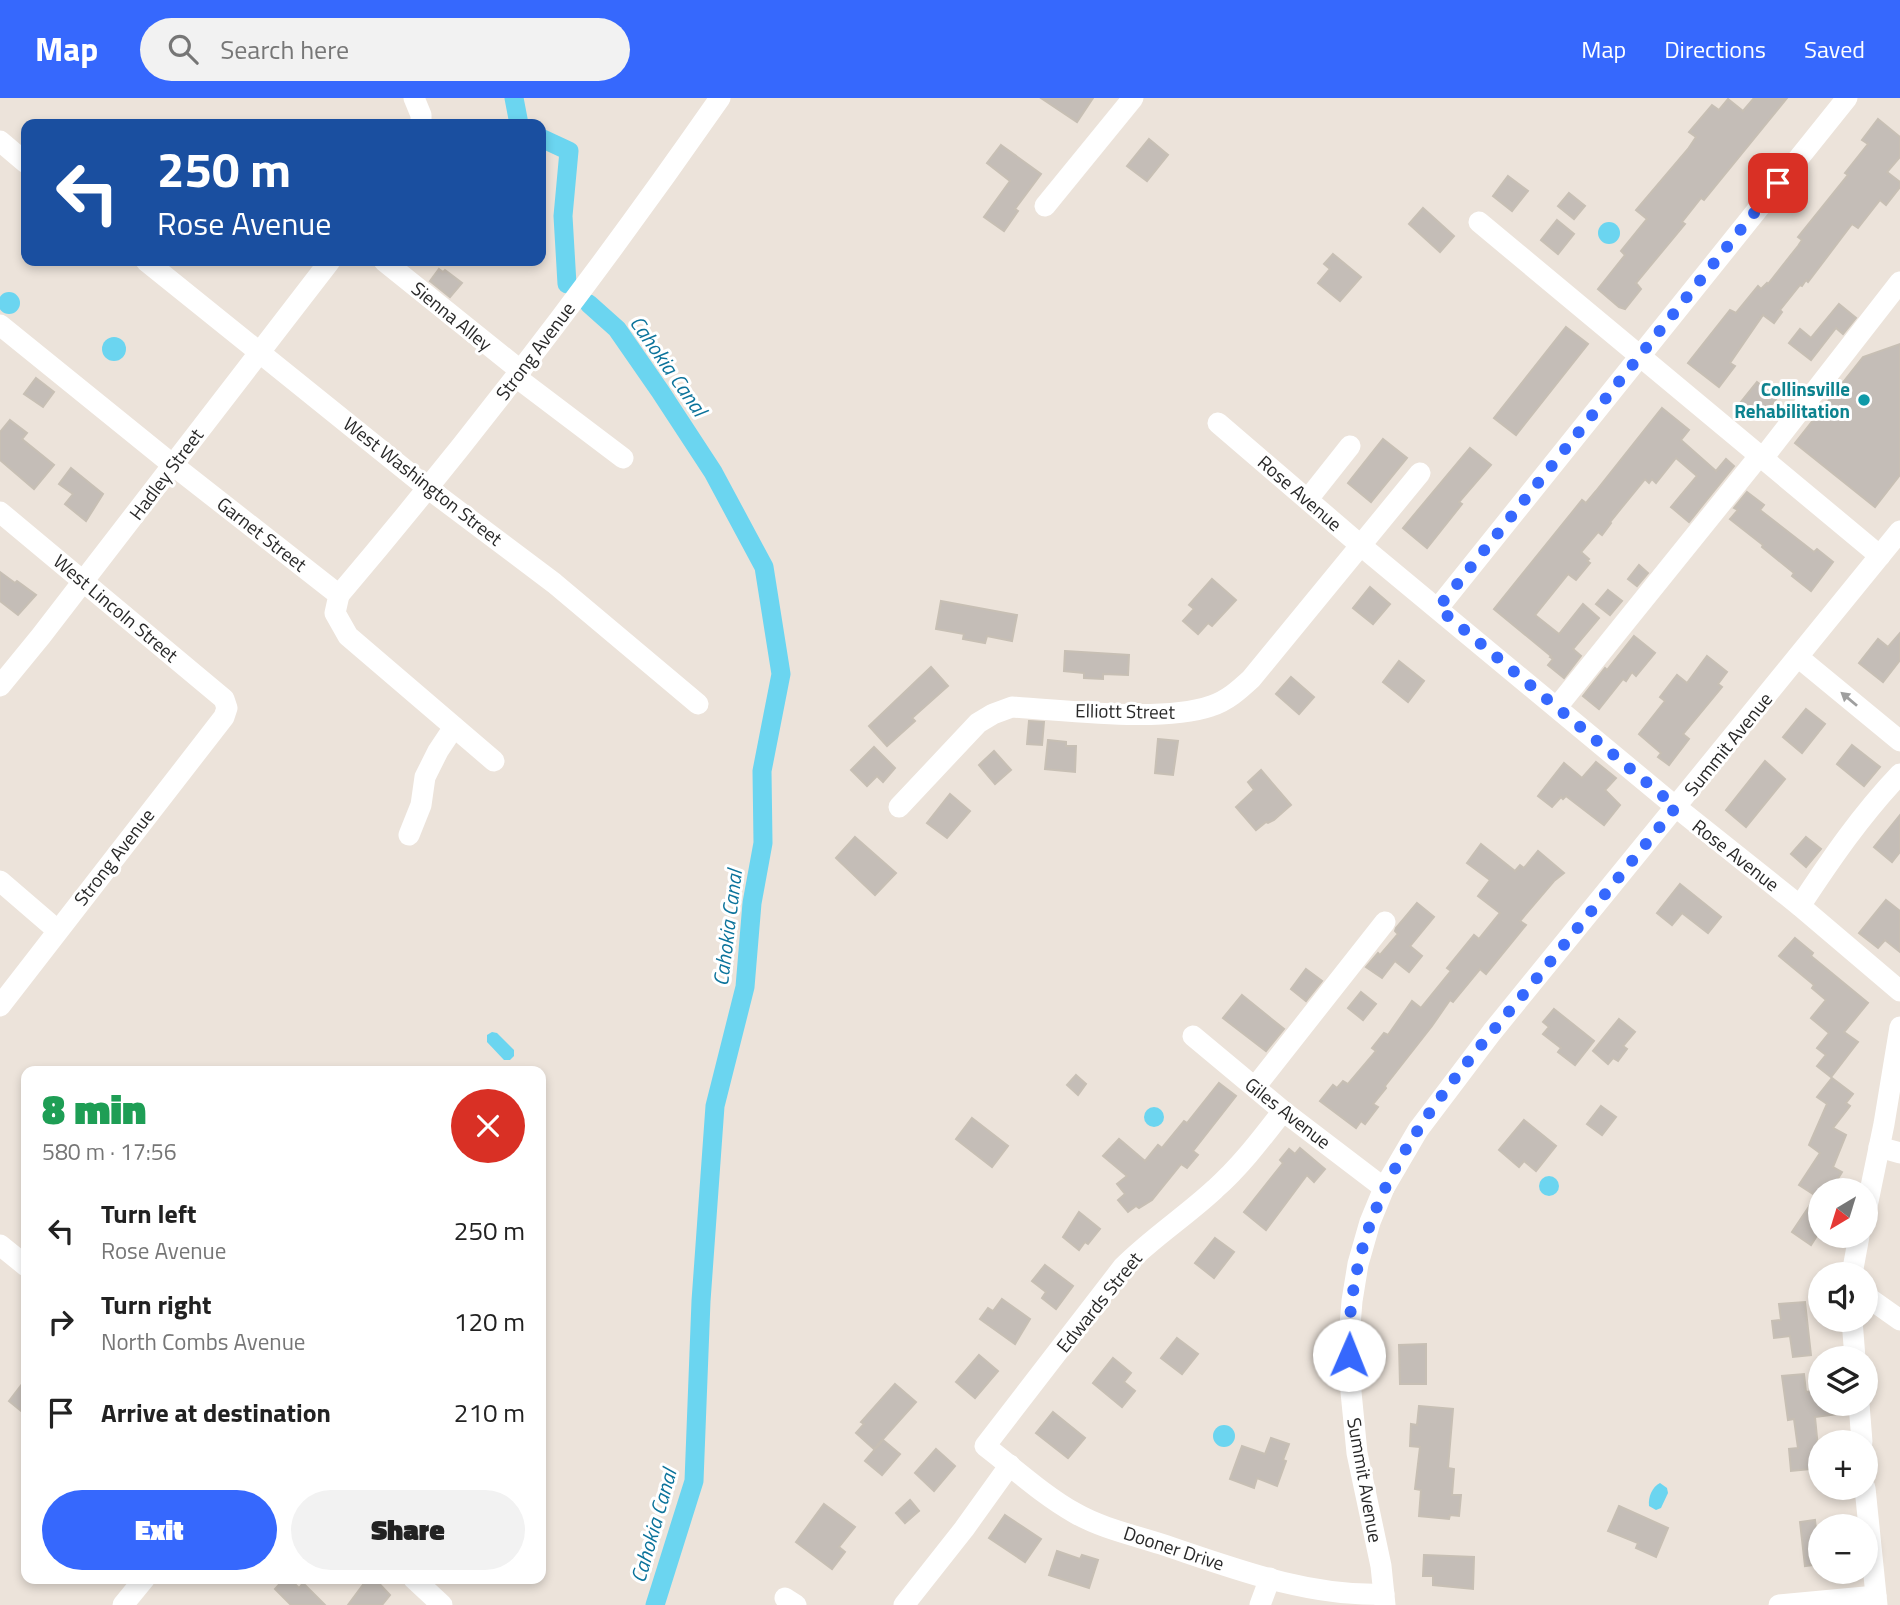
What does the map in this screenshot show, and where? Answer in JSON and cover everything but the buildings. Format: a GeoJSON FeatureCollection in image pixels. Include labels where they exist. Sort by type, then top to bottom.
{"type":"FeatureCollection","features":[{"type":"Feature","properties":{"kind":"street","name":"Strong Avenue"},"geometry":{"type":"LineString","coordinates":[[339,595],[429,489],[519,374],[720,98]]}},
{"type":"Feature","properties":{"kind":"street"},"geometry":{"type":"LineString","coordinates":[[1045,206],[1133,98]]}},
{"type":"Feature","properties":{"kind":"street"},"geometry":{"type":"LineString","coordinates":[[1438,608],[1846,98]]}},
{"type":"Feature","properties":{"kind":"street"},"geometry":{"type":"LineString","coordinates":[[0,141],[21,159]]}},
{"type":"Feature","properties":{"kind":"street"},"geometry":{"type":"LineString","coordinates":[[1479,222],[1880,556]]}},
{"type":"Feature","properties":{"kind":"street","name":"West Washington Street"},"geometry":{"type":"LineString","coordinates":[[152,266],[429,489],[554,583],[698,704]]}},
{"type":"Feature","properties":{"kind":"street","name":"Hadley Street"},"geometry":{"type":"LineString","coordinates":[[0,686],[84,582],[326,266]]}},
{"type":"Feature","properties":{"kind":"street","name":"Sienna Alley"},"geometry":{"type":"LineString","coordinates":[[390,266],[623,458]]}},
{"type":"Feature","properties":{"kind":"street"},"geometry":{"type":"LineString","coordinates":[[1557,707],[1900,282]]}},
{"type":"Feature","properties":{"kind":"street","name":"Garnet Street"},"geometry":{"type":"LineString","coordinates":[[0,325],[339,595]]}},
{"type":"Feature","properties":{"kind":"street","name":"Rose Avenue"},"geometry":{"type":"LineString","coordinates":[[1218,423],[1359,544],[1900,991]]}},
{"type":"Feature","properties":{"kind":"street"},"geometry":{"type":"LineString","coordinates":[[1308,499],[1350,446]]}},
{"type":"Feature","properties":{"kind":"street","name":"Elliott Street"},"geometry":{"type":"LineString","coordinates":[[900,807],[978,723],[1012,707],[1163,713],[1193,710],[1225,699],[1251,679],[1359,544],[1420,473]]}},
{"type":"Feature","properties":{"kind":"street","name":"West Lincoln Street"},"geometry":{"type":"LineString","coordinates":[[0,512],[224,699],[227,708]]}},
{"type":"Feature","properties":{"kind":"street","name":"Summit Avenue"},"geometry":{"type":"LineString","coordinates":[[1385,1599],[1357,1453],[1349,1338],[1358,1264],[1370,1222],[1384,1188],[1418,1130],[1486,1039],[1900,531]]}},
{"type":"Feature","properties":{"kind":"street"},"geometry":{"type":"LineString","coordinates":[[339,595],[335,613],[348,636],[494,761]]}},
{"type":"Feature","properties":{"kind":"street"},"geometry":{"type":"LineString","coordinates":[[1798,657],[1900,741]]}},
{"type":"Feature","properties":{"kind":"street","name":"Strong Avenue"},"geometry":{"type":"LineString","coordinates":[[0,1006],[224,717],[227,708]]}},
{"type":"Feature","properties":{"kind":"street"},"geometry":{"type":"LineString","coordinates":[[409,835],[422,805],[425,777],[454,727]]}},
{"type":"Feature","properties":{"kind":"street"},"geometry":{"type":"LineString","coordinates":[[1800,906],[1840,844],[1874,801],[1900,774]]}},
{"type":"Feature","properties":{"kind":"street"},"geometry":{"type":"LineString","coordinates":[[0,881],[57,930]]}},
{"type":"Feature","properties":{"kind":"street"},"geometry":{"type":"LineString","coordinates":[[1255,1087],[1385,922]]}},
{"type":"Feature","properties":{"kind":"street"},"geometry":{"type":"LineString","coordinates":[[1878,1180],[1890,1150],[1900,1027]]}},
{"type":"Feature","properties":{"kind":"street","name":"Giles Avenue"},"geometry":{"type":"LineString","coordinates":[[1193,1036],[1283,1111],[1384,1188]]}},
{"type":"Feature","properties":{"kind":"street","name":"Edwards Street"},"geometry":{"type":"LineString","coordinates":[[985,1446],[1123,1267],[1142,1248],[1217,1188],[1283,1111]]}},
{"type":"Feature","properties":{"kind":"street"},"geometry":{"type":"LineString","coordinates":[[0,1245],[21,1262]]}},
{"type":"Feature","properties":{"kind":"street"},"geometry":{"type":"LineString","coordinates":[[1878,1304],[1900,1320]]}},
{"type":"Feature","properties":{"kind":"street","name":"Dooner Drive"},"geometry":{"type":"LineString","coordinates":[[985,1446],[1041,1491],[1088,1520],[1270,1578],[1340,1593],[1385,1599]]}},
{"type":"Feature","properties":{"kind":"street"},"geometry":{"type":"LineString","coordinates":[[905,1605],[1010,1465]]}},
{"type":"Feature","properties":{"kind":"street"},"geometry":{"type":"LineString","coordinates":[[1779,1605],[1877,1601],[1866,1500]]}},
{"type":"Feature","properties":{"kind":"street"},"geometry":{"type":"LineString","coordinates":[[1259,1605],[1270,1578]]}},
{"type":"Feature","properties":{"kind":"street"},"geometry":{"type":"LineString","coordinates":[[123,1605],[140,1584]]}},
{"type":"Feature","properties":{"kind":"street"},"geometry":{"type":"LineString","coordinates":[[419,1584],[442,1605]]}},
{"type":"Feature","properties":{"kind":"water"},"geometry":{"type":"Polygon","coordinates":[[[1609,222],[1617,225],[1620,233],[1617,241],[1609,244],[1601,241],[1598,233],[1601,225],[1609,222]]]}},
{"type":"Feature","properties":{"kind":"water"},"geometry":{"type":"Polygon","coordinates":[[[9,292],[17,295],[17,311],[9,314],[1,311],[1,295],[9,292]]]}},
{"type":"Feature","properties":{"kind":"water"},"geometry":{"type":"Polygon","coordinates":[[[114,337],[122,341],[126,349],[122,357],[114,361],[106,357],[102,349],[106,341],[114,337]]]}},
{"type":"Feature","properties":{"kind":"water"},"geometry":{"type":"Polygon","coordinates":[[[497,1033],[514,1050],[514,1056],[510,1060],[504,1060],[487,1042],[487,1035],[497,1033]]]}},
{"type":"Feature","properties":{"kind":"water"},"geometry":{"type":"Polygon","coordinates":[[[1154,1107],[1161,1110],[1164,1117],[1161,1124],[1154,1127],[1147,1124],[1144,1117],[1147,1110],[1154,1107]]]}},
{"type":"Feature","properties":{"kind":"water"},"geometry":{"type":"Polygon","coordinates":[[[1549,1176],[1556,1179],[1559,1186],[1556,1193],[1549,1196],[1542,1193],[1539,1186],[1542,1179],[1549,1176]]]}},
{"type":"Feature","properties":{"kind":"water"},"geometry":{"type":"Polygon","coordinates":[[[1224,1425],[1232,1428],[1235,1436],[1232,1444],[1224,1447],[1216,1444],[1213,1436],[1216,1428],[1224,1425]]]}},
{"type":"Feature","properties":{"kind":"water"},"geometry":{"type":"Polygon","coordinates":[[[1660,1483],[1667,1488],[1668,1493],[1661,1508],[1656,1510],[1649,1506],[1649,1499],[1660,1483]]]}},
{"type":"Feature","properties":{"kind":"waterway","name":"Cahokia Canal"},"geometry":{"type":"LineString","coordinates":[[514,98],[518,119]]}},
{"type":"Feature","properties":{"kind":"waterway","name":"Cahokia Canal"},"geometry":{"type":"LineString","coordinates":[[546,140],[569,151],[563,216],[567,284]]}},
{"type":"Feature","properties":{"kind":"waterway","name":"Cahokia Canal"},"geometry":{"type":"LineString","coordinates":[[589,304],[617,329],[660,391],[713,472],[764,567],[781,674],[762,771],[763,843],[752,903],[745,987],[715,1106],[701,1301],[694,1481],[655,1605]]}},
{"type":"Feature","properties":{"kind":"place","name":"Collinsville Rehabilitation"},"geometry":{"type":"Point","coordinates":[1864,400]}},
{"type":"Feature","properties":{"kind":"route"},"geometry":{"type":"LineString","coordinates":[[1349,1355],[1352,1301],[1358,1264],[1370,1222],[1394,1167],[1418,1130],[1492,1032],[1676,807],[1438,608],[1778,183]]}}]}
